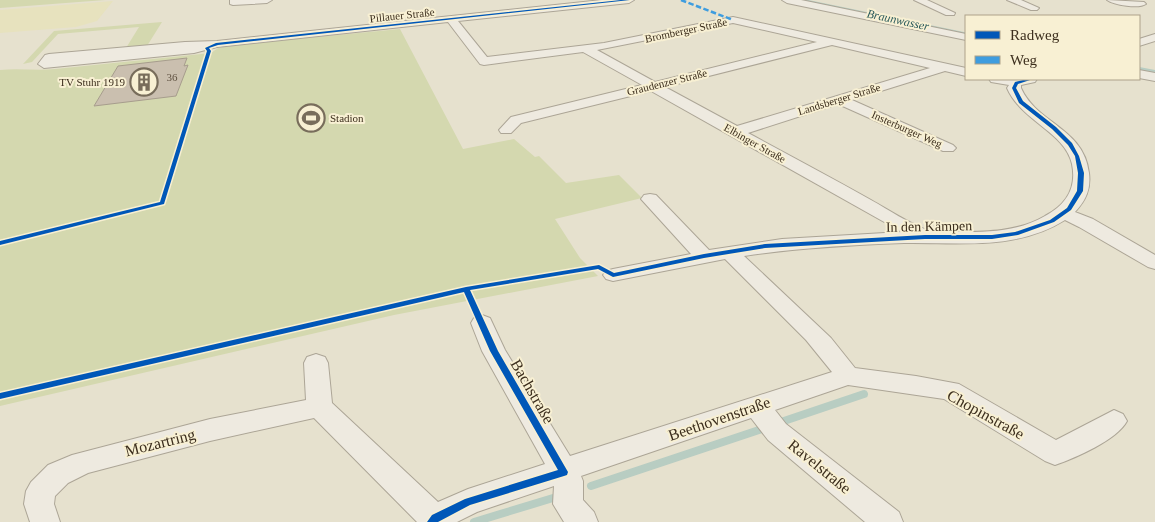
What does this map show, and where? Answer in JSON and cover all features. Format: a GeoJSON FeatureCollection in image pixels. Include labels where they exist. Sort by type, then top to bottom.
{"type":"FeatureCollection","features":[{"type":"Feature","properties":{"kind":"street"},"geometry":{"type":"LineString","coordinates":[[233,2],[267,0]]}},
{"type":"Feature","properties":{"kind":"street","name":"Pillauer Straße"},"geometry":{"type":"LineString","coordinates":[[217,44],[194,50],[44,64],[49,58],[185,45],[217,44],[629,0]]}},
{"type":"Feature","properties":{"kind":"street"},"geometry":{"type":"LineString","coordinates":[[787,0],[965,37]]}},
{"type":"Feature","properties":{"kind":"street"},"geometry":{"type":"LineString","coordinates":[[919,0],[950,13]]}},
{"type":"Feature","properties":{"kind":"street"},"geometry":{"type":"LineString","coordinates":[[1012,0],[1034,8]]}},
{"type":"Feature","properties":{"kind":"street"},"geometry":{"type":"LineString","coordinates":[[1112,0],[1140,1],[1152,12]]}},
{"type":"Feature","properties":{"kind":"street","name":"Bromberger Straße"},"geometry":{"type":"LineString","coordinates":[[452,20],[484,61],[586,49],[733,20],[965,72]]}},
{"type":"Feature","properties":{"kind":"street"},"geometry":{"type":"LineString","coordinates":[[1140,42],[1153,39]]}},
{"type":"Feature","properties":{"kind":"street","name":"Graudenzer Straße"},"geometry":{"type":"LineString","coordinates":[[506,130],[516,120],[832,41]]}},
{"type":"Feature","properties":{"kind":"street","name":"Elbinger Straße"},"geometry":{"type":"LineString","coordinates":[[586,49],[925,237]]}},
{"type":"Feature","properties":{"kind":"street","name":"Landsberger Straße"},"geometry":{"type":"LineString","coordinates":[[734,132],[944,67]]}},
{"type":"Feature","properties":{"kind":"street"},"geometry":{"type":"LineString","coordinates":[[1140,74],[1155,77]]}},
{"type":"Feature","properties":{"kind":"street"},"geometry":{"type":"LineString","coordinates":[[1010,80],[1024,81]]}},
{"type":"Feature","properties":{"kind":"street","name":"In den Kämpen"},"geometry":{"type":"LineString","coordinates":[[613,275],[729,252],[806,243],[925,237],[992,237],[1009,235],[1052,221],[1076,200],[1080,191],[1081,173],[1077,156],[1060,134],[1021,102],[1014,90],[1024,81]]}},
{"type":"Feature","properties":{"kind":"street","name":"Insterburger Weg"},"geometry":{"type":"LineString","coordinates":[[838,99],[948,148]]}},
{"type":"Feature","properties":{"kind":"street"},"geometry":{"type":"LineString","coordinates":[[650,199],[704,256]]}},
{"type":"Feature","properties":{"kind":"street"},"geometry":{"type":"LineString","coordinates":[[1063,213],[1086,223],[1155,262]]}},
{"type":"Feature","properties":{"kind":"street"},"geometry":{"type":"LineString","coordinates":[[729,252],[776,300],[818,337],[834,355],[847,376]]}},
{"type":"Feature","properties":{"kind":"street","name":"Bachstraße"},"geometry":{"type":"LineString","coordinates":[[482,323],[494,351],[564,472],[569,482],[568,504],[583,522]]}},
{"type":"Feature","properties":{"kind":"street"},"geometry":{"type":"LineString","coordinates":[[316,363],[319,407],[434,520]]}},
{"type":"Feature","properties":{"kind":"street","name":"Beethovenstraße"},"geometry":{"type":"LineString","coordinates":[[434,520],[468,502],[564,472],[767,419],[847,376]]}},
{"type":"Feature","properties":{"kind":"street","name":"Chopinstraße"},"geometry":{"type":"LineString","coordinates":[[847,376],[950,391],[1055,453],[1083,440],[1114,421]]}},
{"type":"Feature","properties":{"kind":"street","name":"Mozartring"},"geometry":{"type":"LineString","coordinates":[[45,522],[38,504],[41,491],[58,474],[82,463],[210,430],[319,407]]}},
{"type":"Feature","properties":{"kind":"street","name":"Ravelstraße"},"geometry":{"type":"LineString","coordinates":[[767,419],[888,522]]}},
{"type":"Feature","properties":{"kind":"shaded area"},"geometry":{"type":"Polygon","coordinates":[[[113,1],[97,21],[76,27],[0,33],[0,10],[113,1]]]}},
{"type":"Feature","properties":{"kind":"green space"},"geometry":{"type":"Polygon","coordinates":[[[0,0],[105,0],[0,8],[0,0]]]}},
{"type":"Feature","properties":{"kind":"green space"},"geometry":{"type":"Polygon","coordinates":[[[162,22],[147,46],[126,48],[139,27],[58,34],[32,62],[23,64],[54,31],[162,22]]]}},
{"type":"Feature","properties":{"kind":"green space"},"geometry":{"type":"Polygon","coordinates":[[[400,29],[463,149],[514,139],[535,157],[539,156],[566,183],[619,175],[642,198],[555,219],[580,258],[598,276],[394,315],[0,406],[0,70],[55,69],[211,53],[218,48],[234,45],[400,29]]]}},
{"type":"Feature","properties":{"kind":"building","name":"TV Stuhr 1919"},"geometry":{"type":"Polygon","coordinates":[[[187,58],[184,66],[188,65],[176,96],[94,106],[118,66],[187,58]]]}},
{"type":"Feature","properties":{"kind":"waterway","name":"Braunwasser"},"geometry":{"type":"LineString","coordinates":[[801,0],[965,34]]}},
{"type":"Feature","properties":{"kind":"waterway","name":"Braunwasser"},"geometry":{"type":"LineString","coordinates":[[1140,69],[1155,72]]}},
{"type":"Feature","properties":{"kind":"waterway"},"geometry":{"type":"LineString","coordinates":[[778,423],[864,394]]}},
{"type":"Feature","properties":{"kind":"waterway"},"geometry":{"type":"LineString","coordinates":[[591,486],[765,428]]}},
{"type":"Feature","properties":{"kind":"waterway"},"geometry":{"type":"LineString","coordinates":[[474,522],[553,498]]}},
{"type":"Feature","properties":{"kind":"marked path"},"geometry":{"type":"LineString","coordinates":[[681,0],[733,20]]}},
{"type":"Feature","properties":{"kind":"cycle path"},"geometry":{"type":"LineString","coordinates":[[0,243],[162,203],[209,51],[207,48],[217,44],[629,0]]}},
{"type":"Feature","properties":{"kind":"cycle path"},"geometry":{"type":"LineString","coordinates":[[0,396],[466,289],[599,267],[613,275],[704,256],[765,246],[925,237],[992,237],[1016,234],[1052,221],[1069,209],[1080,191],[1081,173],[1077,156],[1070,144],[1054,128],[1021,102],[1014,88],[1016,83],[1027,80]]}},
{"type":"Feature","properties":{"kind":"cycle path"},"geometry":{"type":"LineString","coordinates":[[432,522],[435,518],[468,502],[564,472],[494,351],[466,289]]}},
{"type":"Feature","properties":{"kind":"place","name":"TV Stuhr 1919"},"geometry":{"type":"Point","coordinates":[144,82]}},
{"type":"Feature","properties":{"kind":"place","name":"Stadion"},"geometry":{"type":"Point","coordinates":[311,118]}}]}
